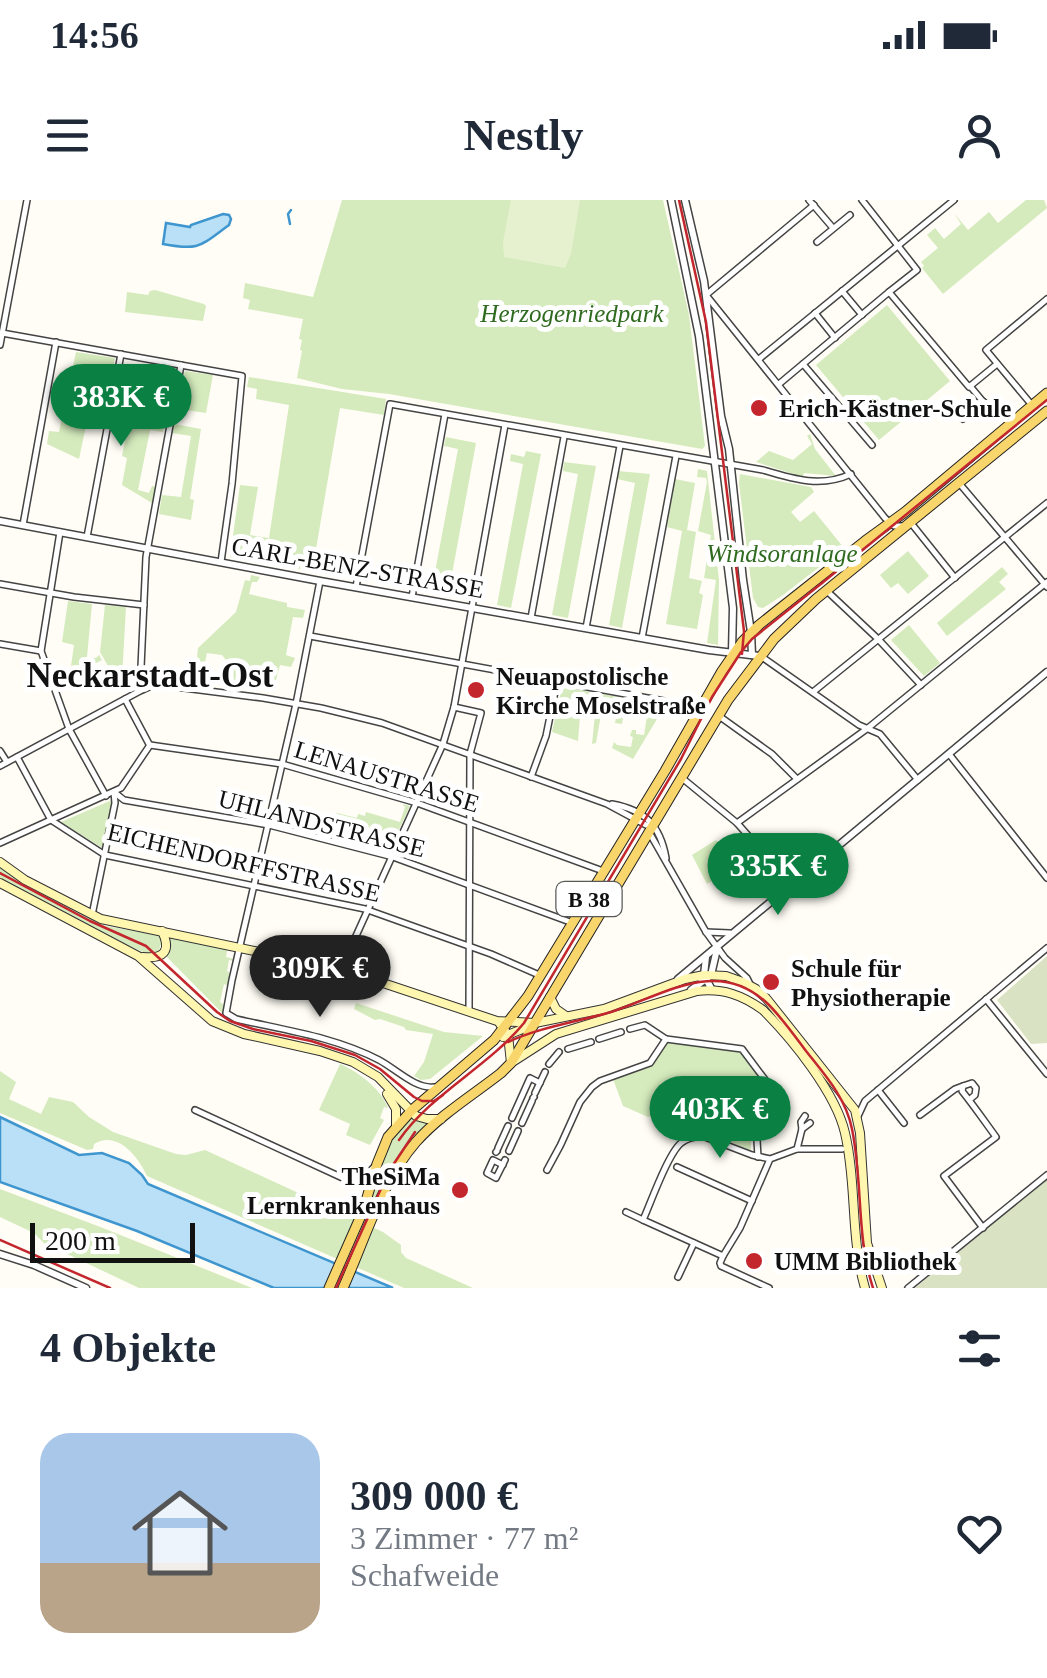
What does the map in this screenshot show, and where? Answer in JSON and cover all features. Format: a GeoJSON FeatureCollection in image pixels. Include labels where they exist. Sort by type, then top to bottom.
{"type":"FeatureCollection","features":[{"type":"Feature","properties":{"kind":"main road","name":"B 38"},"geometry":{"type":"LineString","coordinates":[[343,1288],[392,1176],[404,1158],[441,1119],[511,1063],[645,823],[732,654],[771,616],[1047,392]]}},
{"type":"Feature","properties":{"kind":"main road","name":"B 38"},"geometry":{"type":"LineString","coordinates":[[329,1288],[362,1211],[382,1149],[396,1127],[494,1040],[542,978],[605,872],[682,778],[754,660],[826,591],[1046,415]]}},
{"type":"Feature","properties":{"kind":"main road"},"geometry":{"type":"LineString","coordinates":[[0,862],[25,880],[92,915],[340,969],[505,1026],[626,1002],[674,983],[707,977],[734,978],[751,986],[766,998],[849,1100],[859,1121],[867,1243],[882,1288]]}},
{"type":"Feature","properties":{"kind":"main road"},"geometry":{"type":"LineString","coordinates":[[0,882],[138,956],[212,1022],[244,1034],[320,1051],[365,1068],[410,1112],[421,1118],[441,1119]]}},
{"type":"Feature","properties":{"kind":"main road"},"geometry":{"type":"LineString","coordinates":[[138,956],[156,958],[164,952],[162,931]]}},
{"type":"Feature","properties":{"kind":"main road"},"geometry":{"type":"LineString","coordinates":[[505,1026],[511,1063],[556,1034],[686,994],[712,990],[736,995],[763,1010],[826,1088],[836,1107],[846,1138],[856,1255],[865,1288]]}},
{"type":"Feature","properties":{"kind":"main road"},"geometry":{"type":"LineString","coordinates":[[550,997],[556,1010],[566,1016]]}},
{"type":"Feature","properties":{"kind":"main road"},"geometry":{"type":"LineString","coordinates":[[365,1068],[395,1106],[396,1127]]}},
{"type":"Feature","properties":{"kind":"main road"},"geometry":{"type":"LineString","coordinates":[[836,1107],[859,1121]]}},
{"type":"Feature","properties":{"kind":"street"},"geometry":{"type":"LineString","coordinates":[[0,345],[26,200]]}},
{"type":"Feature","properties":{"kind":"street"},"geometry":{"type":"LineString","coordinates":[[671,200],[700,336],[733,608],[732,654]]}},
{"type":"Feature","properties":{"kind":"street"},"geometry":{"type":"LineString","coordinates":[[685,200],[706,295],[754,660],[813,692],[858,725],[880,734],[918,780]]}},
{"type":"Feature","properties":{"kind":"street"},"geometry":{"type":"LineString","coordinates":[[779,384],[916,270],[863,202],[857,209]]}},
{"type":"Feature","properties":{"kind":"street"},"geometry":{"type":"LineString","coordinates":[[758,359],[949,202]]}},
{"type":"Feature","properties":{"kind":"street"},"geometry":{"type":"LineString","coordinates":[[690,293],[699,298],[706,295],[812,203],[833,229]]}},
{"type":"Feature","properties":{"kind":"street"},"geometry":{"type":"LineString","coordinates":[[817,242],[850,215]]}},
{"type":"Feature","properties":{"kind":"street"},"geometry":{"type":"LineString","coordinates":[[842,291],[862,315]]}},
{"type":"Feature","properties":{"kind":"street"},"geometry":{"type":"LineString","coordinates":[[890,292],[990,410]]}},
{"type":"Feature","properties":{"kind":"street"},"geometry":{"type":"LineString","coordinates":[[706,295],[889,523],[910,525],[956,578]]}},
{"type":"Feature","properties":{"kind":"street"},"geometry":{"type":"LineString","coordinates":[[1032,406],[986,350],[1047,299]]}},
{"type":"Feature","properties":{"kind":"street"},"geometry":{"type":"LineString","coordinates":[[814,314],[835,338]]}},
{"type":"Feature","properties":{"kind":"street"},"geometry":{"type":"LineString","coordinates":[[2,333],[242,376],[221,562]]}},
{"type":"Feature","properties":{"kind":"street"},"geometry":{"type":"LineString","coordinates":[[23,525],[56,342]]}},
{"type":"Feature","properties":{"kind":"street"},"geometry":{"type":"LineString","coordinates":[[87,537],[120,354]]}},
{"type":"Feature","properties":{"kind":"street"},"geometry":{"type":"LineString","coordinates":[[802,364],[872,446]]}},
{"type":"Feature","properties":{"kind":"street"},"geometry":{"type":"LineString","coordinates":[[967,384],[997,364]]}},
{"type":"Feature","properties":{"kind":"street"},"geometry":{"type":"LineString","coordinates":[[140,691],[147,551],[181,365]]}},
{"type":"Feature","properties":{"kind":"street"},"geometry":{"type":"LineString","coordinates":[[963,419],[984,402]]}},
{"type":"Feature","properties":{"kind":"street"},"geometry":{"type":"LineString","coordinates":[[356,587],[390,404],[818,482],[851,474]]}},
{"type":"Feature","properties":{"kind":"street"},"geometry":{"type":"LineString","coordinates":[[412,596],[446,414]]}},
{"type":"Feature","properties":{"kind":"street"},"geometry":{"type":"LineString","coordinates":[[340,969],[444,744],[505,425]]}},
{"type":"Feature","properties":{"kind":"street"},"geometry":{"type":"LineString","coordinates":[[531,618],[564,436]]}},
{"type":"Feature","properties":{"kind":"street"},"geometry":{"type":"LineString","coordinates":[[586,628],[620,446]]}},
{"type":"Feature","properties":{"kind":"street"},"geometry":{"type":"LineString","coordinates":[[642,638],[676,456]]}},
{"type":"Feature","properties":{"kind":"street"},"geometry":{"type":"LineString","coordinates":[[737,822],[868,728],[1046,585],[959,483]]}},
{"type":"Feature","properties":{"kind":"street"},"geometry":{"type":"LineString","coordinates":[[813,692],[1047,503]]}},
{"type":"Feature","properties":{"kind":"street","name":"CARL-BENZ-STRASSE"},"geometry":{"type":"LineString","coordinates":[[0,521],[754,660]]}},
{"type":"Feature","properties":{"kind":"street"},"geometry":{"type":"LineString","coordinates":[[60,532],[41,651],[69,729],[106,796]]}},
{"type":"Feature","properties":{"kind":"street"},"geometry":{"type":"LineString","coordinates":[[320,581],[296,704],[226,1008],[229,1016],[339,1044],[378,1059],[422,1088],[440,1087]]}},
{"type":"Feature","properties":{"kind":"street"},"geometry":{"type":"LineString","coordinates":[[0,584],[144,605]]}},
{"type":"Feature","properties":{"kind":"street"},"geometry":{"type":"LineString","coordinates":[[826,591],[922,685]]}},
{"type":"Feature","properties":{"kind":"street"},"geometry":{"type":"LineString","coordinates":[[747,605],[759,614],[771,616]]}},
{"type":"Feature","properties":{"kind":"street"},"geometry":{"type":"LineString","coordinates":[[309,636],[700,710]]}},
{"type":"Feature","properties":{"kind":"street"},"geometry":{"type":"LineString","coordinates":[[0,644],[41,651]]}},
{"type":"Feature","properties":{"kind":"street"},"geometry":{"type":"LineString","coordinates":[[709,650],[722,671]]}},
{"type":"Feature","properties":{"kind":"street"},"geometry":{"type":"LineString","coordinates":[[674,983],[789,882],[1047,672]]}},
{"type":"Feature","properties":{"kind":"street"},"geometry":{"type":"LineString","coordinates":[[531,777],[546,736],[557,682]]}},
{"type":"Feature","properties":{"kind":"street"},"geometry":{"type":"LineString","coordinates":[[0,766],[4,756],[17,757],[151,686],[296,704],[382,724],[615,804],[645,823],[706,932],[751,986]]}},
{"type":"Feature","properties":{"kind":"street"},"geometry":{"type":"LineString","coordinates":[[0,843],[121,788],[150,745],[124,699]]}},
{"type":"Feature","properties":{"kind":"street"},"geometry":{"type":"LineString","coordinates":[[454,707],[480,713],[470,754],[469,1012]]}},
{"type":"Feature","properties":{"kind":"street"},"geometry":{"type":"LineString","coordinates":[[719,716],[772,754],[798,779]]}},
{"type":"Feature","properties":{"kind":"street","name":"LENAUSTRASSE"},"geometry":{"type":"LineString","coordinates":[[150,745],[282,764],[417,803],[605,872]]}},
{"type":"Feature","properties":{"kind":"street"},"geometry":{"type":"LineString","coordinates":[[949,754],[1047,878]]}},
{"type":"Feature","properties":{"kind":"street"},"geometry":{"type":"LineString","coordinates":[[17,757],[51,820]]}},
{"type":"Feature","properties":{"kind":"street"},"geometry":{"type":"LineString","coordinates":[[682,778],[737,822],[789,882]]}},
{"type":"Feature","properties":{"kind":"street"},"geometry":{"type":"LineString","coordinates":[[92,915],[114,792]]}},
{"type":"Feature","properties":{"kind":"street","name":"UHLANDSTRASSE"},"geometry":{"type":"LineString","coordinates":[[114,792],[124,800],[268,825],[393,857],[574,924]]}},
{"type":"Feature","properties":{"kind":"street","name":"EICHENDORFFSTRASSE"},"geometry":{"type":"LineString","coordinates":[[51,820],[105,855],[368,910],[534,971],[542,978]]}},
{"type":"Feature","properties":{"kind":"street"},"geometry":{"type":"LineString","coordinates":[[706,932],[733,933]]}},
{"type":"Feature","properties":{"kind":"street"},"geometry":{"type":"LineString","coordinates":[[706,932],[707,977],[712,990]]}},
{"type":"Feature","properties":{"kind":"street"},"geometry":{"type":"LineString","coordinates":[[686,994],[707,977],[717,948]]}},
{"type":"Feature","properties":{"kind":"street"},"geometry":{"type":"LineString","coordinates":[[859,1121],[864,1101],[1047,948]]}},
{"type":"Feature","properties":{"kind":"street"},"geometry":{"type":"LineString","coordinates":[[986,999],[1047,1074]]}},
{"type":"Feature","properties":{"kind":"street"},"geometry":{"type":"LineString","coordinates":[[630,1029],[645,1024],[666,1039],[742,1050],[772,1090],[755,1107],[758,1157]]}},
{"type":"Feature","properties":{"kind":"street"},"geometry":{"type":"LineString","coordinates":[[599,1039],[622,1032]]}},
{"type":"Feature","properties":{"kind":"street"},"geometry":{"type":"LineString","coordinates":[[547,1170],[582,1098],[592,1086],[650,1063],[666,1039]]}},
{"type":"Feature","properties":{"kind":"street"},"geometry":{"type":"LineString","coordinates":[[549,1064],[562,1051],[590,1042]]}},
{"type":"Feature","properties":{"kind":"street"},"geometry":{"type":"LineString","coordinates":[[522,1123],[545,1072]]}},
{"type":"Feature","properties":{"kind":"street"},"geometry":{"type":"LineString","coordinates":[[512,1118],[530,1078],[540,1083]]}},
{"type":"Feature","properties":{"kind":"street"},"geometry":{"type":"LineString","coordinates":[[920,1115],[955,1089],[972,1083],[975,1095],[969,1100]]}},
{"type":"Feature","properties":{"kind":"street"},"geometry":{"type":"LineString","coordinates":[[963,1086],[962,1092],[996,1136],[944,1176],[983,1228]]}},
{"type":"Feature","properties":{"kind":"street"},"geometry":{"type":"LineString","coordinates":[[878,1090],[904,1123]]}},
{"type":"Feature","properties":{"kind":"street"},"geometry":{"type":"LineString","coordinates":[[849,1100],[864,1101]]}},
{"type":"Feature","properties":{"kind":"street"},"geometry":{"type":"LineString","coordinates":[[195,1110],[350,1181],[362,1180],[377,1164]]}},
{"type":"Feature","properties":{"kind":"street"},"geometry":{"type":"LineString","coordinates":[[797,1150],[805,1116]]}},
{"type":"Feature","properties":{"kind":"street"},"geometry":{"type":"LineString","coordinates":[[802,1130],[810,1123]]}},
{"type":"Feature","properties":{"kind":"street"},"geometry":{"type":"LineString","coordinates":[[496,1153],[504,1162],[496,1178],[487,1174],[496,1153],[508,1126]]}},
{"type":"Feature","properties":{"kind":"street"},"geometry":{"type":"LineString","coordinates":[[509,1151],[518,1131]]}},
{"type":"Feature","properties":{"kind":"street"},"geometry":{"type":"LineString","coordinates":[[643,1220],[674,1151],[693,1137],[706,1137],[770,1159],[797,1150],[842,1148]]}},
{"type":"Feature","properties":{"kind":"street"},"geometry":{"type":"LineString","coordinates":[[770,1159],[720,1264],[770,1288]]}},
{"type":"Feature","properties":{"kind":"street"},"geometry":{"type":"LineString","coordinates":[[677,1167],[753,1201]]}},
{"type":"Feature","properties":{"kind":"street"},"geometry":{"type":"LineString","coordinates":[[908,1288],[1047,1175]]}},
{"type":"Feature","properties":{"kind":"street"},"geometry":{"type":"LineString","coordinates":[[626,1212],[723,1256]]}},
{"type":"Feature","properties":{"kind":"street"},"geometry":{"type":"LineString","coordinates":[[678,1277],[694,1243]]}},
{"type":"Feature","properties":{"kind":"street"},"geometry":{"type":"LineString","coordinates":[[0,1254],[32,1262],[39,1258],[43,1269],[86,1288]]}},
{"type":"Feature","properties":{"kind":"green space","name":"Herzogenriedpark"},"geometry":{"type":"Polygon","coordinates":[[[342,200],[663,200],[689,315],[705,446],[702,449],[342,389],[297,378],[303,319],[248,309],[250,300],[243,298],[245,283],[313,297],[342,200]]]}},
{"type":"Feature","properties":{"kind":"green space"},"geometry":{"type":"Polygon","coordinates":[[[511,200],[580,200],[565,268],[504,257],[511,200]]]}},
{"type":"Feature","properties":{"kind":"green space"},"geometry":{"type":"Polygon","coordinates":[[[1026,200],[1044,200],[1047,208],[943,294],[922,268],[921,262],[938,248],[927,235],[935,228],[944,239],[961,224],[954,213],[968,230],[989,212],[998,223],[1026,200]]]}},
{"type":"Feature","properties":{"kind":"green space"},"geometry":{"type":"Polygon","coordinates":[[[155,290],[204,304],[203,321],[125,312],[127,292],[148,295],[155,290]]]}},
{"type":"Feature","properties":{"kind":"green space"},"geometry":{"type":"Polygon","coordinates":[[[887,305],[950,381],[879,440],[816,365],[887,305]]]}},
{"type":"Feature","properties":{"kind":"green space"},"geometry":{"type":"Polygon","coordinates":[[[76,352],[115,358],[110,386],[94,387],[79,459],[47,444],[49,431],[59,432],[76,352]]]}},
{"type":"Feature","properties":{"kind":"green space"},"geometry":{"type":"Polygon","coordinates":[[[185,371],[213,375],[206,413],[178,409],[185,371]]]}},
{"type":"Feature","properties":{"kind":"green space"},"geometry":{"type":"Polygon","coordinates":[[[249,377],[386,399],[384,415],[340,408],[315,555],[356,563],[353,578],[230,557],[240,485],[258,487],[250,535],[269,538],[289,405],[256,399],[257,389],[247,387],[249,377]]]}},
{"type":"Feature","properties":{"kind":"green space"},"geometry":{"type":"Polygon","coordinates":[[[134,395],[169,407],[163,432],[150,430],[138,490],[149,493],[152,486],[157,487],[152,503],[122,485],[127,458],[122,456],[134,395]]]}},
{"type":"Feature","properties":{"kind":"green space"},"geometry":{"type":"Polygon","coordinates":[[[174,424],[201,429],[190,499],[194,500],[191,520],[159,514],[162,495],[181,497],[191,436],[172,433],[174,424]]]}},
{"type":"Feature","properties":{"kind":"green space"},"geometry":{"type":"Polygon","coordinates":[[[810,434],[815,449],[836,476],[804,473],[803,477],[756,462],[769,451],[793,460],[812,444],[807,436],[810,434]]]}},
{"type":"Feature","properties":{"kind":"green space"},"geometry":{"type":"Polygon","coordinates":[[[446,437],[476,443],[448,596],[428,592],[458,449],[444,446],[446,437]]]}},
{"type":"Feature","properties":{"kind":"green space"},"geometry":{"type":"Polygon","coordinates":[[[526,451],[541,454],[511,608],[497,605],[523,464],[510,461],[511,454],[524,457],[526,451]]]}},
{"type":"Feature","properties":{"kind":"green space"},"geometry":{"type":"Polygon","coordinates":[[[564,462],[596,466],[568,618],[552,615],[578,474],[563,471],[564,462]]]}},
{"type":"Feature","properties":{"kind":"green space"},"geometry":{"type":"Polygon","coordinates":[[[698,469],[707,471],[719,580],[718,645],[707,643],[716,580],[704,578],[711,535],[698,531],[707,482],[706,478],[697,477],[698,469]]]}},
{"type":"Feature","properties":{"kind":"green space"},"geometry":{"type":"Polygon","coordinates":[[[618,471],[650,474],[622,628],[609,625],[635,483],[617,479],[618,471]]]}},
{"type":"Feature","properties":{"kind":"green space","name":"Windsoranlage"},"geometry":{"type":"Polygon","coordinates":[[[740,474],[811,487],[814,492],[791,512],[800,522],[814,511],[844,548],[763,608],[753,598],[740,474]]]}},
{"type":"Feature","properties":{"kind":"green space"},"geometry":{"type":"Polygon","coordinates":[[[675,479],[695,483],[687,530],[696,532],[689,578],[702,581],[697,629],[666,624],[682,531],[667,527],[675,479]]]}},
{"type":"Feature","properties":{"kind":"green space"},"geometry":{"type":"Polygon","coordinates":[[[908,551],[929,576],[908,594],[898,583],[891,588],[880,575],[908,551]]]}},
{"type":"Feature","properties":{"kind":"green space"},"geometry":{"type":"Polygon","coordinates":[[[1002,567],[1008,574],[999,582],[1006,589],[947,636],[937,623],[1002,567]]]}},
{"type":"Feature","properties":{"kind":"green space"},"geometry":{"type":"Polygon","coordinates":[[[251,575],[260,577],[252,582],[249,594],[305,610],[303,618],[293,617],[286,655],[295,658],[291,667],[280,665],[274,687],[218,680],[218,675],[225,675],[226,660],[222,655],[207,653],[204,668],[196,668],[198,648],[236,612],[245,580],[250,581],[251,575]]]}},
{"type":"Feature","properties":{"kind":"green space"},"geometry":{"type":"Polygon","coordinates":[[[68,601],[92,604],[87,657],[99,655],[102,660],[92,665],[94,669],[61,679],[59,672],[70,673],[74,645],[62,642],[68,601]]]}},
{"type":"Feature","properties":{"kind":"green space"},"geometry":{"type":"Polygon","coordinates":[[[105,605],[126,607],[122,678],[116,680],[100,652],[105,605]]]}},
{"type":"Feature","properties":{"kind":"green space"},"geometry":{"type":"Polygon","coordinates":[[[909,625],[940,663],[924,676],[891,640],[909,625]]]}},
{"type":"Feature","properties":{"kind":"green space"},"geometry":{"type":"Polygon","coordinates":[[[562,687],[659,704],[657,719],[633,759],[612,748],[614,742],[631,747],[632,730],[644,735],[648,710],[625,702],[622,724],[615,723],[618,706],[603,703],[596,743],[592,744],[596,704],[574,702],[573,715],[580,716],[578,741],[552,732],[562,687]]]}},
{"type":"Feature","properties":{"kind":"green space"},"geometry":{"type":"Polygon","coordinates":[[[112,800],[104,849],[61,822],[112,800]]]}},
{"type":"Feature","properties":{"kind":"green space"},"geometry":{"type":"Polygon","coordinates":[[[402,804],[410,806],[389,851],[336,837],[383,847],[386,834],[335,821],[337,813],[357,818],[366,812],[400,822],[405,807],[402,804]]]}},
{"type":"Feature","properties":{"kind":"green space"},"geometry":{"type":"Polygon","coordinates":[[[716,840],[741,866],[707,884],[692,855],[716,840]]]}},
{"type":"Feature","properties":{"kind":"green space"},"geometry":{"type":"Polygon","coordinates":[[[0,868],[105,926],[158,935],[162,941],[158,953],[145,953],[103,934],[0,880],[0,868]]]}},
{"type":"Feature","properties":{"kind":"green space"},"geometry":{"type":"Polygon","coordinates":[[[168,934],[228,946],[226,957],[234,959],[229,960],[227,971],[231,974],[220,1002],[224,1015],[165,955],[170,946],[168,934]]]}},
{"type":"Feature","properties":{"kind":"green space"},"geometry":{"type":"Polygon","coordinates":[[[1047,956],[1047,1043],[1031,1044],[997,1000],[1047,956]]]}},
{"type":"Feature","properties":{"kind":"green space"},"geometry":{"type":"Polygon","coordinates":[[[356,1003],[444,1032],[483,1036],[430,1079],[421,1080],[414,1076],[424,1062],[433,1034],[375,1020],[354,1009],[356,1003]]]}},
{"type":"Feature","properties":{"kind":"green space"},"geometry":{"type":"Polygon","coordinates":[[[667,1042],[741,1052],[768,1087],[747,1105],[748,1122],[753,1123],[755,1138],[751,1139],[751,1150],[706,1133],[675,1138],[665,1111],[648,1117],[623,1106],[613,1079],[645,1067],[667,1042]]]}},
{"type":"Feature","properties":{"kind":"green space"},"geometry":{"type":"Polygon","coordinates":[[[340,1064],[368,1082],[388,1108],[384,1107],[380,1118],[384,1120],[370,1145],[346,1135],[350,1124],[319,1110],[340,1064]]]}},
{"type":"Feature","properties":{"kind":"green space"},"geometry":{"type":"Polygon","coordinates":[[[0,1071],[16,1082],[9,1099],[41,1114],[49,1097],[73,1102],[113,1132],[176,1154],[205,1150],[383,1232],[401,1245],[406,1258],[473,1288],[404,1288],[147,1176],[132,1153],[119,1143],[103,1141],[87,1150],[0,1113],[0,1071]]]}},
{"type":"Feature","properties":{"kind":"green space"},"geometry":{"type":"Polygon","coordinates":[[[409,1117],[429,1125],[373,1211],[367,1209],[387,1150],[409,1117]]]}},
{"type":"Feature","properties":{"kind":"green space"},"geometry":{"type":"Polygon","coordinates":[[[1047,1179],[1047,1288],[915,1288],[1047,1179]]]}},
{"type":"Feature","properties":{"kind":"green space"},"geometry":{"type":"Polygon","coordinates":[[[0,1189],[252,1288],[139,1288],[44,1243],[34,1233],[0,1217],[0,1189]]]}},
{"type":"Feature","properties":{"kind":"water"},"geometry":{"type":"Polygon","coordinates":[[[229,215],[229,225],[205,242],[192,247],[163,244],[166,223],[190,227],[229,215]]]}},
{"type":"Feature","properties":{"kind":"water"},"geometry":{"type":"Polygon","coordinates":[[[0,1117],[79,1155],[102,1153],[129,1163],[148,1184],[393,1288],[274,1288],[137,1231],[0,1182],[0,1117]]]}},
{"type":"Feature","properties":{"kind":"waterway"},"geometry":{"type":"LineString","coordinates":[[290,224],[291,210]]}},
{"type":"Feature","properties":{"kind":"tram line"},"geometry":{"type":"LineString","coordinates":[[679,200],[706,322],[744,631],[742,654]]}},
{"type":"Feature","properties":{"kind":"tram line"},"geometry":{"type":"LineString","coordinates":[[399,1140],[427,1108],[524,1023],[741,652],[822,583]]}},
{"type":"Feature","properties":{"kind":"tram line"},"geometry":{"type":"LineString","coordinates":[[0,873],[146,946],[230,1021],[355,1055],[422,1101],[434,1101],[443,1095]]}},
{"type":"Feature","properties":{"kind":"tram line"},"geometry":{"type":"LineString","coordinates":[[508,1042],[691,984],[730,983],[749,990],[783,1021],[845,1107],[852,1129],[864,1249],[873,1288]]}},
{"type":"Feature","properties":{"kind":"tram line"},"geometry":{"type":"LineString","coordinates":[[336,1288],[389,1171],[415,1132]]}},
{"type":"Feature","properties":{"kind":"railway"},"geometry":{"type":"LineString","coordinates":[[822,583],[1047,400]]}},
{"type":"Feature","properties":{"kind":"railway"},"geometry":{"type":"LineString","coordinates":[[0,1240],[110,1288]]}},
{"type":"Feature","properties":{"kind":"place","name":"Erich-Kästner-Schule"},"geometry":{"type":"Point","coordinates":[759,408]}},
{"type":"Feature","properties":{"kind":"place","name":"Neuapostolische Kirche Moselstraße"},"geometry":{"type":"Point","coordinates":[476,690]}},
{"type":"Feature","properties":{"kind":"place","name":"Schule für Physiotherapie"},"geometry":{"type":"Point","coordinates":[771,982]}},
{"type":"Feature","properties":{"kind":"place","name":"TheSiMa Lernkrankenhaus"},"geometry":{"type":"Point","coordinates":[460,1190]}},
{"type":"Feature","properties":{"kind":"place","name":"UMM Bibliothek"},"geometry":{"type":"Point","coordinates":[754,1261]}},
{"type":"Feature","properties":{"kind":"district","name":"Neckarstadt-Ost"},"geometry":{"type":"Point","coordinates":[150,675]}}]}
